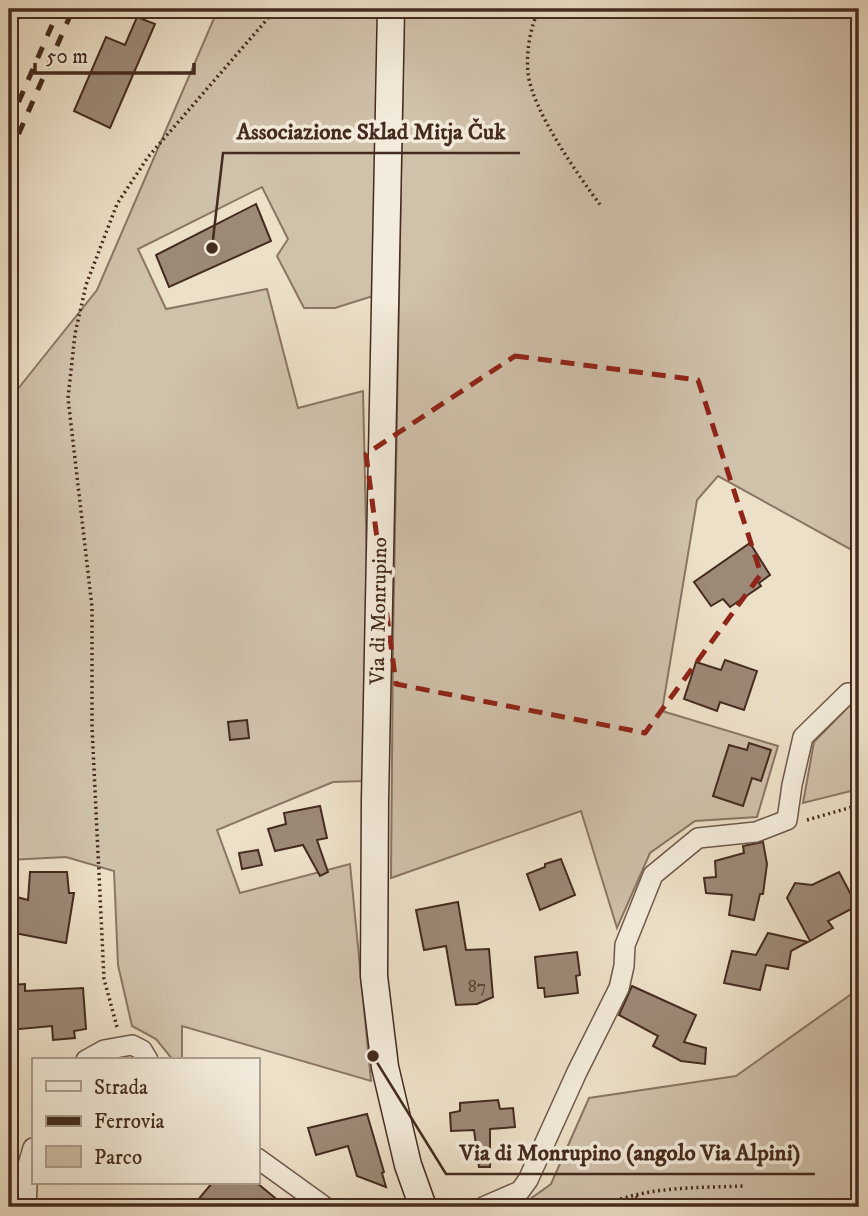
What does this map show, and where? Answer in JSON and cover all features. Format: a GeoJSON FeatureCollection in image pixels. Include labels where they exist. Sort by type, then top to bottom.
{"type":"FeatureCollection","features":[{"type":"Feature","properties":{"kind":"main road","name":"Via di Monrupino"},"geometry":{"type":"LineString","coordinates":[[391,9],[375,786],[374,976],[385,1067],[408,1165],[423,1207]]}},
{"type":"Feature","properties":{"kind":"street"},"geometry":{"type":"LineString","coordinates":[[483,1207],[520,1191],[528,1180],[619,988],[625,945],[653,875],[698,838],[756,832],[787,820],[803,737],[848,693]]}},
{"type":"Feature","properties":{"kind":"street"},"geometry":{"type":"LineString","coordinates":[[90,1058],[121,1045],[132,1045],[142,1050],[147,1058]]}},
{"type":"Feature","properties":{"kind":"street"},"geometry":{"type":"LineString","coordinates":[[26,1207],[28,1165],[32,1151]]}},
{"type":"Feature","properties":{"kind":"street"},"geometry":{"type":"LineString","coordinates":[[259,1159],[325,1207]]}},
{"type":"Feature","properties":{"kind":"path"},"geometry":{"type":"LineString","coordinates":[[121,1045],[104,979],[100,926],[92,727],[92,607],[68,398],[75,334],[86,285],[117,204],[148,157],[276,9]]}},
{"type":"Feature","properties":{"kind":"path"},"geometry":{"type":"LineString","coordinates":[[539,9],[534,19],[528,49],[528,75],[538,103],[571,164],[601,205]]}},
{"type":"Feature","properties":{"kind":"path"},"geometry":{"type":"LineString","coordinates":[[787,820],[808,820],[859,805]]}},
{"type":"Feature","properties":{"kind":"path"},"geometry":{"type":"LineString","coordinates":[[853,1128],[859,1130]]}},
{"type":"Feature","properties":{"kind":"path"},"geometry":{"type":"LineString","coordinates":[[600,1207],[660,1191],[744,1186]]}},
{"type":"Feature","properties":{"kind":"path"},"geometry":{"type":"LineString","coordinates":[[636,1196],[650,1207]]}},
{"type":"Feature","properties":{"kind":"highlighted area"},"geometry":{"type":"Polygon","coordinates":[[[515,356],[698,380],[761,574],[645,733],[396,684],[366,454],[515,356]]]}},
{"type":"Feature","properties":{"kind":"green space"},"geometry":{"type":"Polygon","coordinates":[[[218,9],[380,9],[373,296],[335,308],[304,308],[277,256],[288,239],[262,187],[138,249],[166,309],[267,289],[298,408],[363,391],[369,656],[364,781],[333,782],[217,830],[240,893],[350,864],[371,1081],[182,1026],[182,1058],[171,1058],[156,1039],[132,1026],[118,965],[114,871],[66,857],[9,860],[9,400],[97,290],[218,9]]]}},
{"type":"Feature","properties":{"kind":"green space"},"geometry":{"type":"Polygon","coordinates":[[[404,9],[859,9],[859,554],[718,476],[697,500],[662,711],[778,746],[757,817],[695,821],[650,853],[617,928],[581,811],[391,878],[404,9]]]}},
{"type":"Feature","properties":{"kind":"green space"},"geometry":{"type":"Polygon","coordinates":[[[859,696],[859,789],[803,803],[814,742],[859,696]]]}},
{"type":"Feature","properties":{"kind":"green space"},"geometry":{"type":"Polygon","coordinates":[[[859,983],[859,1207],[519,1207],[551,1184],[589,1098],[736,1076],[850,995],[859,983]]]}},
{"type":"Feature","properties":{"kind":"building"},"geometry":{"type":"Polygon","coordinates":[[[137,17],[155,24],[110,128],[74,111],[106,37],[125,45],[137,17]]]}},
{"type":"Feature","properties":{"kind":"building"},"geometry":{"type":"Polygon","coordinates":[[[256,204],[271,241],[169,287],[156,255],[256,204]]]}},
{"type":"Feature","properties":{"kind":"building"},"geometry":{"type":"Polygon","coordinates":[[[750,543],[770,575],[759,583],[761,586],[730,607],[723,599],[711,606],[694,582],[750,543]]]}},
{"type":"Feature","properties":{"kind":"building"},"geometry":{"type":"Polygon","coordinates":[[[725,660],[757,671],[744,710],[720,702],[717,711],[684,699],[696,662],[721,670],[725,660]]]}},
{"type":"Feature","properties":{"kind":"building"},"geometry":{"type":"Polygon","coordinates":[[[247,720],[249,738],[230,740],[228,722],[247,720]]]}},
{"type":"Feature","properties":{"kind":"building"},"geometry":{"type":"Polygon","coordinates":[[[749,743],[771,750],[761,781],[752,778],[743,806],[713,796],[729,745],[747,750],[749,743]]]}},
{"type":"Feature","properties":{"kind":"building"},"geometry":{"type":"Polygon","coordinates":[[[320,806],[327,838],[317,840],[328,872],[320,876],[303,845],[275,851],[268,829],[286,824],[284,813],[320,806]]]}},
{"type":"Feature","properties":{"kind":"building"},"geometry":{"type":"Polygon","coordinates":[[[763,842],[767,864],[763,894],[760,894],[754,920],[729,915],[732,895],[706,893],[704,878],[716,877],[715,861],[744,853],[743,846],[763,842]]]}},
{"type":"Feature","properties":{"kind":"building"},"geometry":{"type":"Polygon","coordinates":[[[258,850],[262,865],[242,869],[239,853],[258,850]]]}},
{"type":"Feature","properties":{"kind":"building"},"geometry":{"type":"Polygon","coordinates":[[[561,859],[575,895],[540,910],[527,874],[561,859]]]}},
{"type":"Feature","properties":{"kind":"building"},"geometry":{"type":"Polygon","coordinates":[[[30,872],[67,872],[69,893],[74,893],[66,943],[9,932],[9,895],[28,900],[30,872]]]}},
{"type":"Feature","properties":{"kind":"building"},"geometry":{"type":"Polygon","coordinates":[[[839,872],[857,906],[828,921],[833,928],[810,941],[787,898],[795,883],[812,885],[839,872]]]}},
{"type":"Feature","properties":{"kind":"building"},"geometry":{"type":"Polygon","coordinates":[[[458,902],[466,950],[489,949],[493,997],[477,1004],[456,1005],[446,946],[424,950],[416,910],[458,902]]]}},
{"type":"Feature","properties":{"kind":"building"},"geometry":{"type":"Polygon","coordinates":[[[768,933],[808,942],[791,951],[788,969],[766,965],[760,990],[724,983],[732,951],[756,955],[768,933]]]}},
{"type":"Feature","properties":{"kind":"building"},"geometry":{"type":"Polygon","coordinates":[[[577,952],[580,975],[576,976],[578,993],[545,997],[544,988],[538,988],[535,957],[577,952]]]}},
{"type":"Feature","properties":{"kind":"building"},"geometry":{"type":"Polygon","coordinates":[[[25,984],[25,991],[83,988],[86,1029],[74,1031],[75,1038],[53,1040],[52,1026],[9,1030],[9,985],[25,984]]]}},
{"type":"Feature","properties":{"kind":"building"},"geometry":{"type":"Polygon","coordinates":[[[632,986],[696,1015],[684,1042],[706,1048],[705,1064],[681,1061],[653,1046],[658,1036],[619,1015],[632,986]]]}},
{"type":"Feature","properties":{"kind":"building"},"geometry":{"type":"Polygon","coordinates":[[[498,1100],[500,1109],[513,1108],[515,1127],[490,1129],[490,1167],[479,1167],[474,1130],[451,1131],[450,1113],[460,1111],[460,1103],[498,1100]]]}},
{"type":"Feature","properties":{"kind":"building"},"geometry":{"type":"Polygon","coordinates":[[[367,1114],[386,1187],[357,1176],[348,1146],[316,1155],[308,1128],[367,1114]]]}},
{"type":"Feature","properties":{"kind":"building"},"geometry":{"type":"Polygon","coordinates":[[[211,1184],[258,1184],[286,1207],[192,1207],[211,1184]]]}},
{"type":"Feature","properties":{"kind":"railway"},"geometry":{"type":"LineString","coordinates":[[9,124],[59,9]]}},
{"type":"Feature","properties":{"kind":"railway"},"geometry":{"type":"LineString","coordinates":[[9,156],[73,9]]}},
{"type":"Feature","properties":{"kind":"place","name":"Associazione Sklad Mitja Čuk"},"geometry":{"type":"Point","coordinates":[212,248]}},
{"type":"Feature","properties":{"kind":"place","name":"Via di Monrupino (angolo Via Alpini)"},"geometry":{"type":"Point","coordinates":[373,1056]}}]}
